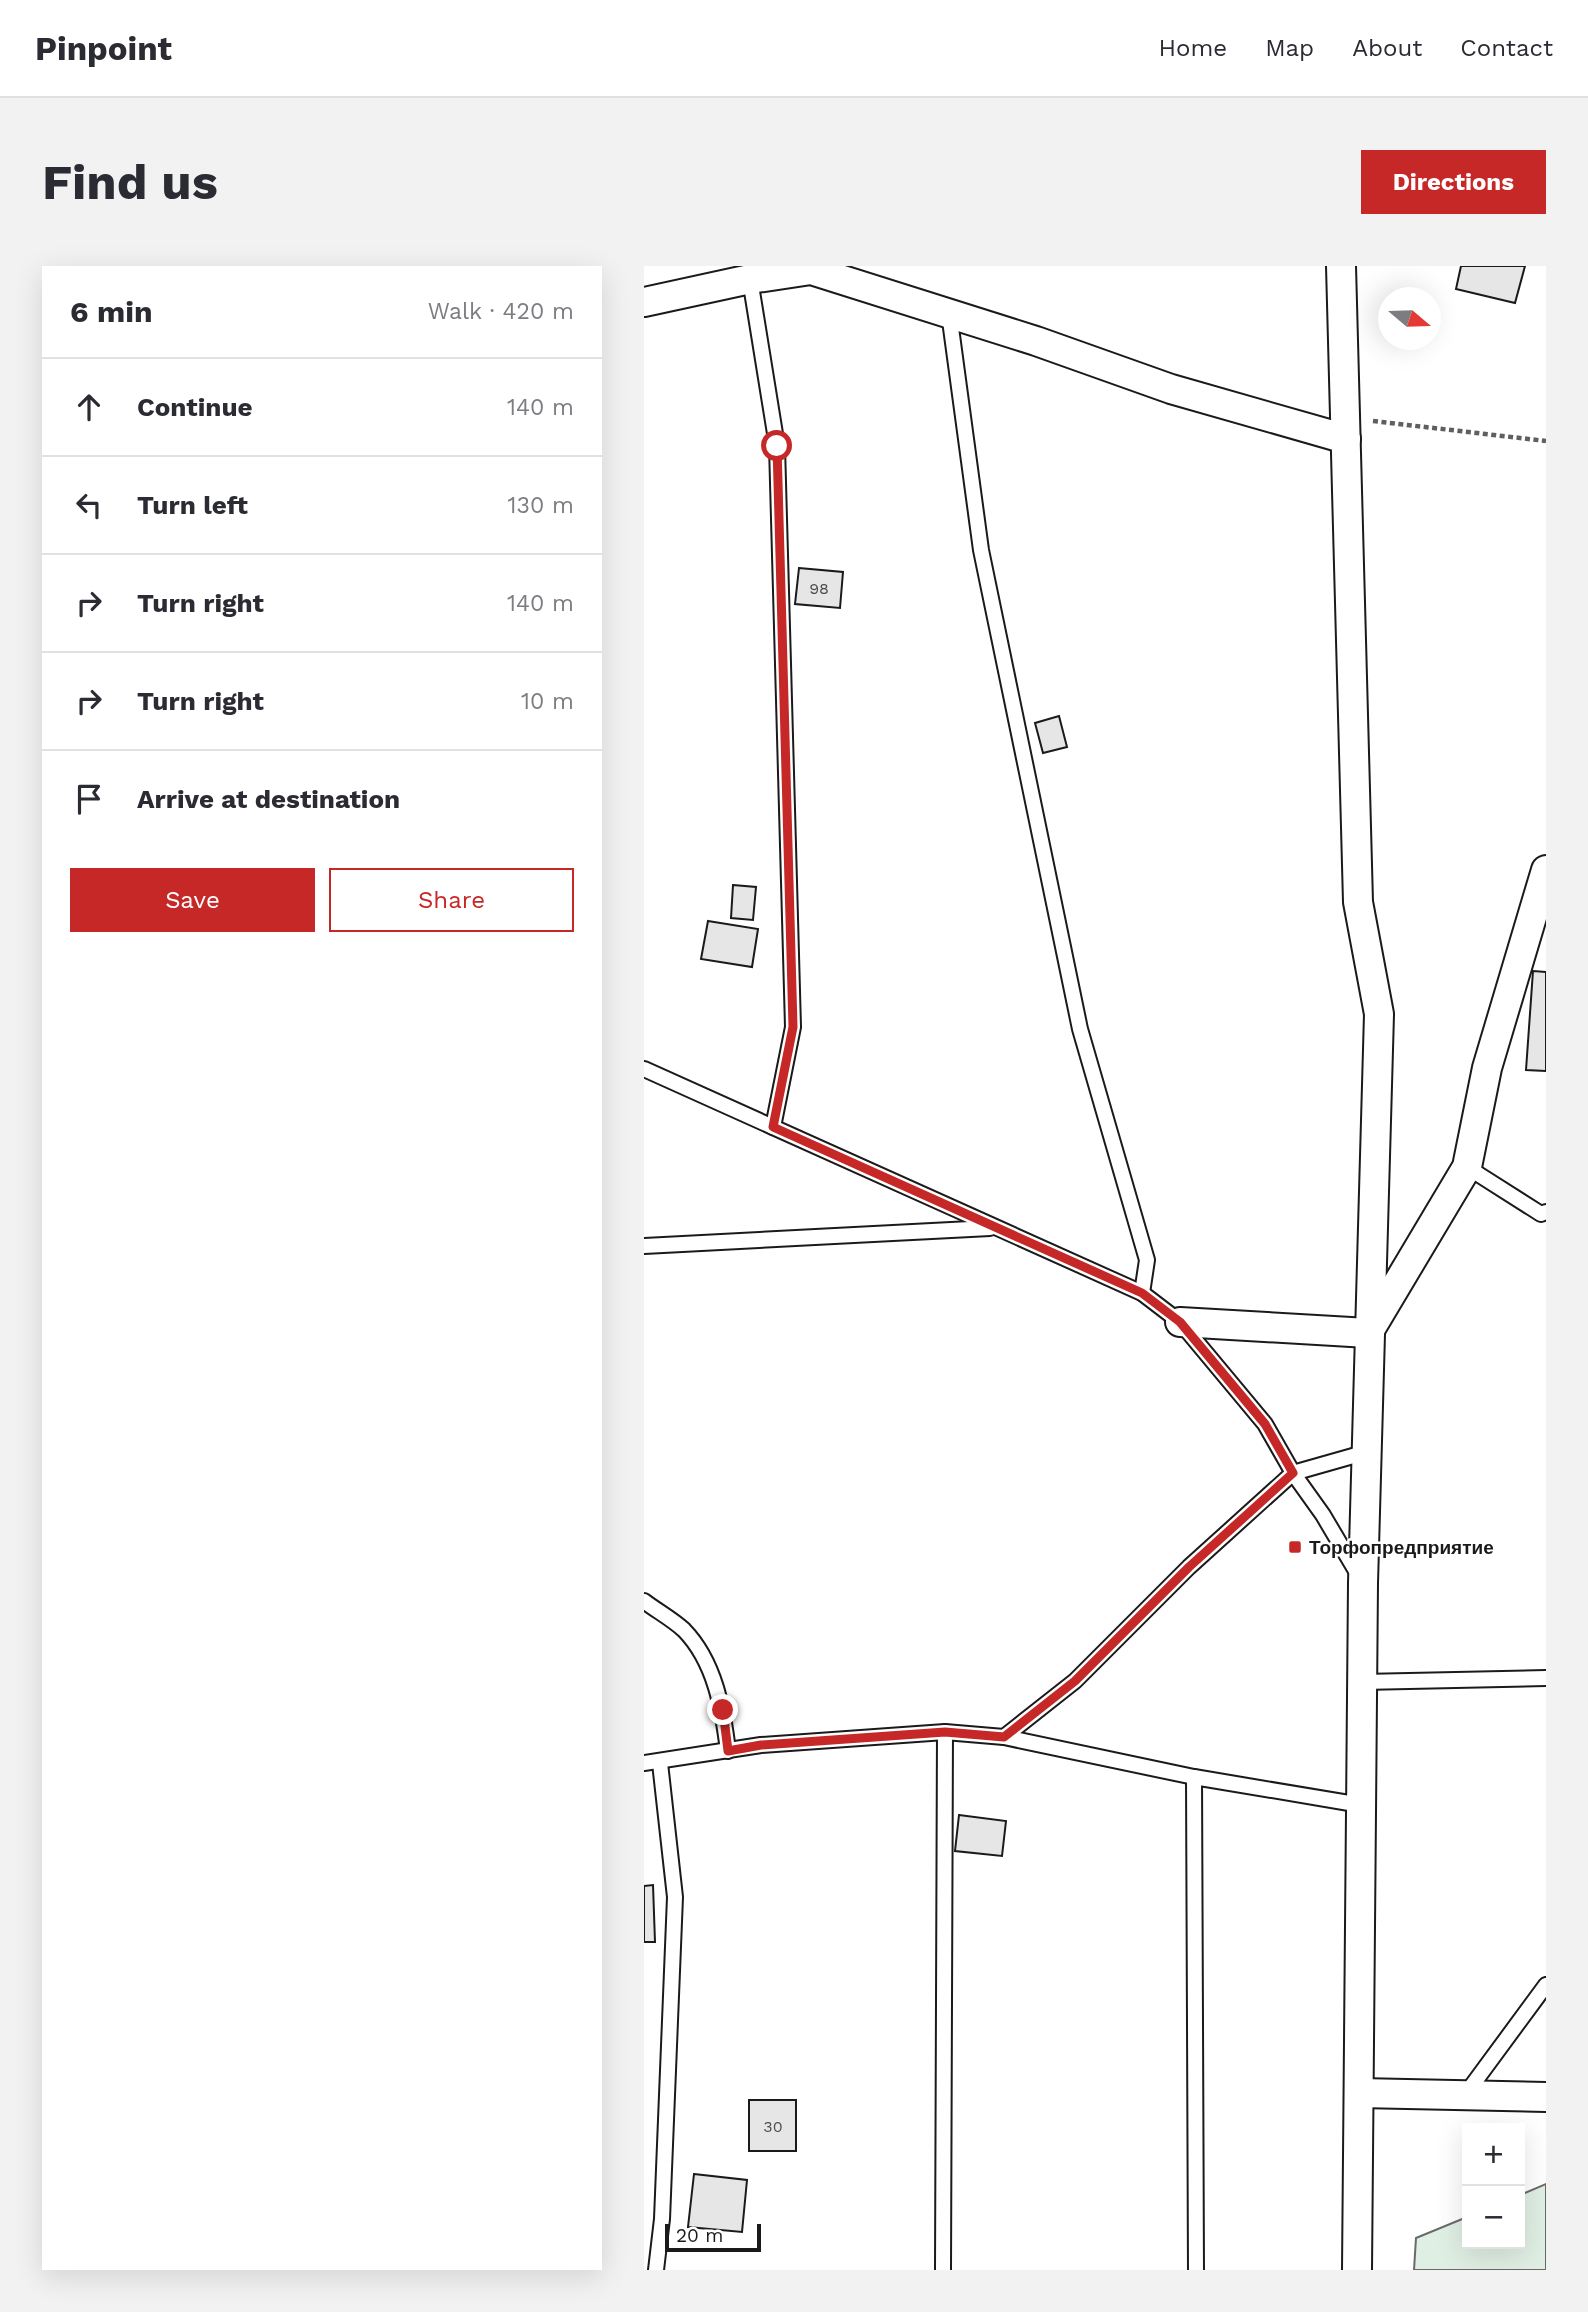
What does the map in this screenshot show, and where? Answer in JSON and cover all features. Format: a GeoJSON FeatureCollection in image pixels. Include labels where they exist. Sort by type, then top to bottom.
{"type":"FeatureCollection","features":[{"type":"Feature","properties":{"kind":"street"},"geometry":{"type":"LineString","coordinates":[[1341,266],[1358,902],[1379,1014],[1363,1583],[1357,2270]]}},
{"type":"Feature","properties":{"kind":"street"},"geometry":{"type":"LineString","coordinates":[[644,302],[750,279],[811,270],[841,272],[949,313],[1171,389],[1345,428]]}},
{"type":"Feature","properties":{"kind":"street"},"geometry":{"type":"LineString","coordinates":[[1368,1333],[1466,1167],[1487,1068],[1546,870]]}},
{"type":"Feature","properties":{"kind":"street"},"geometry":{"type":"LineString","coordinates":[[1180,1322],[1368,1333]]}},
{"type":"Feature","properties":{"kind":"street"},"geometry":{"type":"LineString","coordinates":[[1359,2093],[1546,2097]]}},
{"type":"Feature","properties":{"kind":"lane"},"geometry":{"type":"LineString","coordinates":[[750,279],[777,446],[793,1027],[773,1127]]}},
{"type":"Feature","properties":{"kind":"lane"},"geometry":{"type":"LineString","coordinates":[[949,313],[981,550],[1080,1029],[1147,1260],[1142,1293]]}},
{"type":"Feature","properties":{"kind":"lane"},"geometry":{"type":"LineString","coordinates":[[644,1069],[1142,1293],[1180,1322],[1265,1424],[1363,1583]]}},
{"type":"Feature","properties":{"kind":"lane"},"geometry":{"type":"LineString","coordinates":[[1466,1167],[1541,1214],[1546,1212]]}},
{"type":"Feature","properties":{"kind":"lane"},"geometry":{"type":"LineString","coordinates":[[644,1246],[995,1227]]}},
{"type":"Feature","properties":{"kind":"lane"},"geometry":{"type":"LineString","coordinates":[[1004,1737],[1075,1681],[1189,1567],[1293,1473],[1367,1452]]}},
{"type":"Feature","properties":{"kind":"lane"},"geometry":{"type":"LineString","coordinates":[[644,1601],[684,1631],[708,1665],[723,1710],[728,1751]]}},
{"type":"Feature","properties":{"kind":"lane"},"geometry":{"type":"LineString","coordinates":[[1362,1682],[1546,1678]]}},
{"type":"Feature","properties":{"kind":"lane"},"geometry":{"type":"LineString","coordinates":[[943,2270],[945,1732]]}},
{"type":"Feature","properties":{"kind":"lane"},"geometry":{"type":"LineString","coordinates":[[644,1763],[660,1763],[761,1745],[945,1732],[1004,1737],[1194,1777],[1361,1805]]}},
{"type":"Feature","properties":{"kind":"lane"},"geometry":{"type":"LineString","coordinates":[[656,2270],[662,2219],[675,1897],[660,1763]]}},
{"type":"Feature","properties":{"kind":"lane"},"geometry":{"type":"LineString","coordinates":[[1194,1777],[1196,2270]]}},
{"type":"Feature","properties":{"kind":"lane"},"geometry":{"type":"LineString","coordinates":[[1465,2095],[1546,1985]]}},
{"type":"Feature","properties":{"kind":"path"},"geometry":{"type":"LineString","coordinates":[[1345,428],[1546,441]]}},
{"type":"Feature","properties":{"kind":"green space"},"geometry":{"type":"Polygon","coordinates":[[[1546,2184],[1546,2270],[1414,2270],[1416,2238],[1462,2219],[1462,2249],[1525,2249],[1525,2193],[1546,2184]]]}},
{"type":"Feature","properties":{"kind":"building"},"geometry":{"type":"Polygon","coordinates":[[[1461,266],[1525,266],[1515,303],[1456,289],[1461,266]]]}},
{"type":"Feature","properties":{"kind":"building"},"geometry":{"type":"Polygon","coordinates":[[[799,568],[843,572],[840,608],[795,604],[799,568]]]}},
{"type":"Feature","properties":{"kind":"building"},"geometry":{"type":"Polygon","coordinates":[[[1059,716],[1067,747],[1043,753],[1035,723],[1059,716]]]}},
{"type":"Feature","properties":{"kind":"building"},"geometry":{"type":"Polygon","coordinates":[[[733,885],[756,887],[753,920],[731,918],[733,885]]]}},
{"type":"Feature","properties":{"kind":"building"},"geometry":{"type":"Polygon","coordinates":[[[708,921],[758,929],[752,967],[701,959],[708,921]]]}},
{"type":"Feature","properties":{"kind":"building"},"geometry":{"type":"Polygon","coordinates":[[[1533,971],[1546,972],[1546,1071],[1526,1070],[1533,971]]]}},
{"type":"Feature","properties":{"kind":"building"},"geometry":{"type":"Polygon","coordinates":[[[959,1815],[1006,1821],[1002,1856],[955,1851],[959,1815]]]}},
{"type":"Feature","properties":{"kind":"building"},"geometry":{"type":"Polygon","coordinates":[[[653,1885],[655,1942],[644,1942],[644,1886],[653,1885]]]}},
{"type":"Feature","properties":{"kind":"building"},"geometry":{"type":"Polygon","coordinates":[[[749,2100],[796,2100],[796,2151],[749,2151],[749,2100]]]}},
{"type":"Feature","properties":{"kind":"building"},"geometry":{"type":"Polygon","coordinates":[[[694,2174],[747,2180],[742,2232],[688,2227],[694,2174]]]}},
{"type":"Feature","properties":{"kind":"place","name":"Торфопредприятие"},"geometry":{"type":"Point","coordinates":[1295,1547]}},
{"type":"Feature","properties":{"kind":"route"},"geometry":{"type":"LineString","coordinates":[[723,1710],[728,1751],[761,1745],[945,1732],[1004,1737],[1075,1681],[1189,1567],[1293,1473],[1265,1424],[1180,1322],[1142,1293],[773,1127],[793,1027],[777,446]]}}]}
